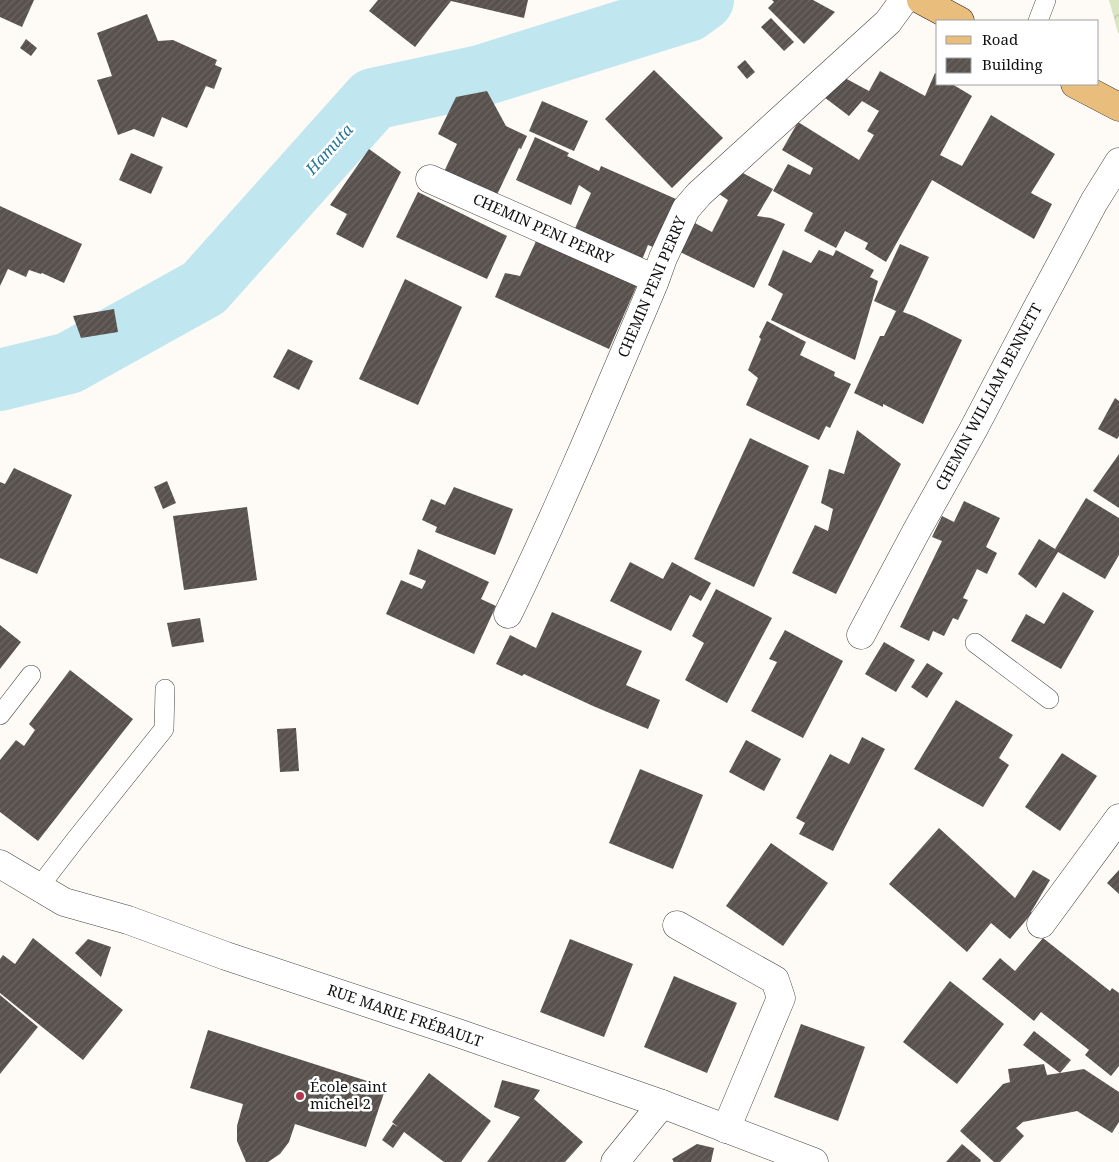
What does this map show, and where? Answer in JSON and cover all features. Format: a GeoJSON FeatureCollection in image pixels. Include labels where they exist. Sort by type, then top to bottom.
{"type":"FeatureCollection","features":[{"type":"Feature","properties":{"kind":"main road"},"geometry":{"type":"LineString","coordinates":[[921,0],[958,20]]}},
{"type":"Feature","properties":{"kind":"main road"},"geometry":{"type":"LineString","coordinates":[[1077,85],[1119,108]]}},
{"type":"Feature","properties":{"kind":"street","name":"CHEMIN PENI PERRY"},"geometry":{"type":"LineString","coordinates":[[508,614],[587,440],[663,258],[686,209],[699,194],[888,22],[904,0]]}},
{"type":"Feature","properties":{"kind":"street","name":"CHEMIN WILLIAM BENNETT"},"geometry":{"type":"LineString","coordinates":[[861,634],[973,430],[1085,219],[1119,162]]}},
{"type":"Feature","properties":{"kind":"street","name":"CHEMIN PENI PERRY"},"geometry":{"type":"LineString","coordinates":[[430,179],[655,279]]}},
{"type":"Feature","properties":{"kind":"street"},"geometry":{"type":"LineString","coordinates":[[1040,924],[1119,818]]}},
{"type":"Feature","properties":{"kind":"street","name":"RUE MARIE FRÉBAULT"},"geometry":{"type":"LineString","coordinates":[[0,864],[64,902],[128,920],[226,956],[662,1104],[814,1162]]}},
{"type":"Feature","properties":{"kind":"street"},"geometry":{"type":"LineString","coordinates":[[677,925],[774,980],[781,998],[726,1129]]}},
{"type":"Feature","properties":{"kind":"street"},"geometry":{"type":"LineString","coordinates":[[615,1162],[662,1104]]}},
{"type":"Feature","properties":{"kind":"lane"},"geometry":{"type":"LineString","coordinates":[[1038,20],[1046,0]]}},
{"type":"Feature","properties":{"kind":"lane"},"geometry":{"type":"LineString","coordinates":[[974,643],[1049,698]]}},
{"type":"Feature","properties":{"kind":"lane"},"geometry":{"type":"LineString","coordinates":[[0,715],[31,675]]}},
{"type":"Feature","properties":{"kind":"lane"},"geometry":{"type":"LineString","coordinates":[[39,887],[164,729],[165,689]]}},
{"type":"Feature","properties":{"kind":"green space"},"geometry":{"type":"Polygon","coordinates":[[[1109,0],[1119,0],[1119,34],[1118,33],[1109,0]]]}},
{"type":"Feature","properties":{"kind":"building"},"geometry":{"type":"Polygon","coordinates":[[[0,0],[34,0],[22,27],[0,17],[0,0]]]}},
{"type":"Feature","properties":{"kind":"building"},"geometry":{"type":"Polygon","coordinates":[[[378,0],[528,0],[524,18],[451,1],[415,47],[369,11],[378,0]]]}},
{"type":"Feature","properties":{"kind":"building"},"geometry":{"type":"Polygon","coordinates":[[[772,0],[813,0],[835,12],[804,44],[768,8],[774,2],[772,0]]]}},
{"type":"Feature","properties":{"kind":"building"},"geometry":{"type":"Polygon","coordinates":[[[147,14],[158,41],[173,40],[217,60],[215,65],[222,68],[214,89],[206,86],[187,128],[162,117],[154,137],[134,129],[118,135],[97,80],[112,76],[97,33],[147,14]]]}},
{"type":"Feature","properties":{"kind":"building"},"geometry":{"type":"Polygon","coordinates":[[[771,18],[794,42],[784,51],[761,27],[771,18]]]}},
{"type":"Feature","properties":{"kind":"building"},"geometry":{"type":"Polygon","coordinates":[[[26,39],[37,48],[31,56],[20,48],[26,39]]]}},
{"type":"Feature","properties":{"kind":"building"},"geometry":{"type":"Polygon","coordinates":[[[745,60],[755,72],[747,79],[737,67],[745,60]]]}},
{"type":"Feature","properties":{"kind":"building"},"geometry":{"type":"Polygon","coordinates":[[[654,70],[723,138],[672,188],[605,119],[654,70]]]}},
{"type":"Feature","properties":{"kind":"building"},"geometry":{"type":"Polygon","coordinates":[[[880,71],[925,96],[935,73],[936,85],[954,85],[972,96],[940,155],[962,166],[991,115],[1055,154],[1031,193],[1052,204],[1034,239],[932,180],[886,262],[865,249],[868,243],[845,231],[836,248],[804,231],[813,213],[773,191],[788,164],[810,175],[813,168],[782,150],[798,122],[859,160],[874,135],[867,131],[879,111],[862,101],[849,116],[824,97],[843,77],[869,91],[880,71]]]}},
{"type":"Feature","properties":{"kind":"building"},"geometry":{"type":"Polygon","coordinates":[[[487,91],[506,126],[527,136],[521,149],[519,148],[495,199],[443,174],[457,144],[438,134],[456,97],[487,91]]]}},
{"type":"Feature","properties":{"kind":"building"},"geometry":{"type":"Polygon","coordinates":[[[542,101],[588,121],[574,151],[529,131],[542,101]]]}},
{"type":"Feature","properties":{"kind":"building"},"geometry":{"type":"Polygon","coordinates":[[[535,137],[569,153],[567,156],[599,171],[601,166],[676,199],[653,247],[648,245],[639,267],[571,237],[591,193],[579,185],[571,205],[516,180],[535,137]]]}},
{"type":"Feature","properties":{"kind":"building"},"geometry":{"type":"Polygon","coordinates":[[[369,149],[401,172],[363,248],[336,234],[347,214],[330,205],[369,149]]]}},
{"type":"Feature","properties":{"kind":"building"},"geometry":{"type":"Polygon","coordinates":[[[131,153],[163,167],[151,194],[119,180],[131,153]]]}},
{"type":"Feature","properties":{"kind":"building"},"geometry":{"type":"Polygon","coordinates":[[[741,172],[773,189],[757,216],[771,218],[785,224],[754,288],[678,251],[693,222],[712,232],[728,200],[716,192],[741,172]]]}},
{"type":"Feature","properties":{"kind":"building"},"geometry":{"type":"Polygon","coordinates":[[[418,192],[507,236],[487,279],[396,237],[418,192]]]}},
{"type":"Feature","properties":{"kind":"building"},"geometry":{"type":"Polygon","coordinates":[[[0,206],[82,244],[64,283],[42,273],[29,270],[26,277],[8,269],[0,286],[0,206]]]}},
{"type":"Feature","properties":{"kind":"building"},"geometry":{"type":"Polygon","coordinates":[[[537,239],[637,285],[609,349],[495,297],[505,273],[520,276],[537,239]]]}},
{"type":"Feature","properties":{"kind":"building"},"geometry":{"type":"Polygon","coordinates":[[[900,244],[929,257],[903,312],[962,340],[923,424],[883,404],[883,407],[854,393],[880,336],[884,336],[896,311],[874,301],[900,244]]]}},
{"type":"Feature","properties":{"kind":"building"},"geometry":{"type":"Polygon","coordinates":[[[783,250],[811,263],[819,250],[833,256],[836,250],[874,270],[870,277],[878,281],[855,360],[771,320],[783,294],[768,285],[783,250]]]}},
{"type":"Feature","properties":{"kind":"building"},"geometry":{"type":"Polygon","coordinates":[[[405,279],[462,307],[418,405],[359,379],[405,279]]]}},
{"type":"Feature","properties":{"kind":"building"},"geometry":{"type":"Polygon","coordinates":[[[114,309],[118,332],[81,338],[73,316],[114,309]]]}},
{"type":"Feature","properties":{"kind":"building"},"geometry":{"type":"Polygon","coordinates":[[[767,321],[806,342],[800,355],[835,372],[834,376],[851,384],[830,428],[826,426],[819,440],[746,405],[758,378],[748,370],[761,339],[759,337],[767,321]]]}},
{"type":"Feature","properties":{"kind":"building"},"geometry":{"type":"Polygon","coordinates":[[[288,349],[313,361],[299,390],[273,377],[288,349]]]}},
{"type":"Feature","properties":{"kind":"building"},"geometry":{"type":"Polygon","coordinates":[[[1115,398],[1119,401],[1119,436],[1117,439],[1098,429],[1115,398]]]}},
{"type":"Feature","properties":{"kind":"building"},"geometry":{"type":"Polygon","coordinates":[[[857,430],[901,464],[836,594],[792,573],[815,525],[828,531],[833,509],[821,503],[829,469],[844,474],[857,430]]]}},
{"type":"Feature","properties":{"kind":"building"},"geometry":{"type":"Polygon","coordinates":[[[750,438],[809,466],[754,587],[694,559],[750,438]]]}},
{"type":"Feature","properties":{"kind":"building"},"geometry":{"type":"Polygon","coordinates":[[[1119,454],[1119,508],[1093,491],[1119,454]]]}},
{"type":"Feature","properties":{"kind":"building"},"geometry":{"type":"Polygon","coordinates":[[[14,468],[72,495],[37,574],[0,558],[0,482],[5,484],[14,468]]]}},
{"type":"Feature","properties":{"kind":"building"},"geometry":{"type":"Polygon","coordinates":[[[167,481],[176,503],[163,509],[154,487],[167,481]]]}},
{"type":"Feature","properties":{"kind":"building"},"geometry":{"type":"Polygon","coordinates":[[[454,487],[513,509],[495,555],[435,532],[437,527],[422,520],[431,499],[445,505],[454,487]]]}},
{"type":"Feature","properties":{"kind":"building"},"geometry":{"type":"Polygon","coordinates":[[[1086,498],[1119,518],[1119,555],[1105,579],[1058,552],[1036,588],[1018,574],[1039,539],[1055,549],[1086,498]]]}},
{"type":"Feature","properties":{"kind":"building"},"geometry":{"type":"Polygon","coordinates":[[[964,501],[1000,518],[986,547],[997,553],[987,574],[977,569],[963,598],[968,600],[958,620],[953,618],[944,636],[933,631],[929,641],[900,627],[942,541],[932,537],[942,516],[954,522],[964,501]]]}},
{"type":"Feature","properties":{"kind":"building"},"geometry":{"type":"Polygon","coordinates":[[[247,507],[257,580],[184,590],[173,516],[247,507]]]}},
{"type":"Feature","properties":{"kind":"building"},"geometry":{"type":"Polygon","coordinates":[[[418,549],[489,582],[481,599],[496,606],[474,654],[386,614],[401,580],[422,589],[426,581],[409,574],[418,549]]]}},
{"type":"Feature","properties":{"kind":"building"},"geometry":{"type":"Polygon","coordinates":[[[630,562],[663,579],[672,562],[711,583],[701,601],[690,595],[671,631],[610,601],[630,562]]]}},
{"type":"Feature","properties":{"kind":"building"},"geometry":{"type":"Polygon","coordinates":[[[716,589],[772,618],[727,703],[685,680],[704,643],[692,636],[716,589]]]}},
{"type":"Feature","properties":{"kind":"building"},"geometry":{"type":"Polygon","coordinates":[[[1063,592],[1094,611],[1061,669],[1011,641],[1026,614],[1044,624],[1063,592]]]}},
{"type":"Feature","properties":{"kind":"building"},"geometry":{"type":"Polygon","coordinates":[[[552,612],[642,651],[626,685],[660,700],[648,729],[524,674],[522,676],[496,664],[510,635],[536,648],[552,612]]]}},
{"type":"Feature","properties":{"kind":"building"},"geometry":{"type":"Polygon","coordinates":[[[200,618],[204,642],[172,647],[167,623],[200,618]]]}},
{"type":"Feature","properties":{"kind":"building"},"geometry":{"type":"Polygon","coordinates":[[[0,625],[21,642],[0,669],[0,625]]]}},
{"type":"Feature","properties":{"kind":"building"},"geometry":{"type":"Polygon","coordinates":[[[785,630],[843,661],[803,738],[751,711],[777,662],[769,659],[785,630]]]}},
{"type":"Feature","properties":{"kind":"building"},"geometry":{"type":"Polygon","coordinates":[[[884,642],[915,660],[896,692],[865,674],[884,642]]]}},
{"type":"Feature","properties":{"kind":"building"},"geometry":{"type":"Polygon","coordinates":[[[927,663],[943,673],[927,698],[911,687],[927,663]]]}},
{"type":"Feature","properties":{"kind":"building"},"geometry":{"type":"Polygon","coordinates":[[[70,670],[133,719],[38,841],[0,812],[0,760],[16,740],[24,746],[35,730],[29,724],[70,670]]]}},
{"type":"Feature","properties":{"kind":"building"},"geometry":{"type":"Polygon","coordinates":[[[956,700],[1013,735],[999,758],[1009,765],[983,807],[914,769],[956,700]]]}},
{"type":"Feature","properties":{"kind":"building"},"geometry":{"type":"Polygon","coordinates":[[[296,728],[299,771],[280,772],[277,729],[296,728]]]}},
{"type":"Feature","properties":{"kind":"building"},"geometry":{"type":"Polygon","coordinates":[[[862,737],[885,749],[833,851],[799,834],[805,823],[796,818],[830,754],[849,764],[862,737]]]}},
{"type":"Feature","properties":{"kind":"building"},"geometry":{"type":"Polygon","coordinates":[[[746,740],[781,759],[764,791],[729,772],[746,740]]]}},
{"type":"Feature","properties":{"kind":"building"},"geometry":{"type":"Polygon","coordinates":[[[1062,753],[1097,776],[1060,831],[1025,807],[1062,753]]]}},
{"type":"Feature","properties":{"kind":"building"},"geometry":{"type":"Polygon","coordinates":[[[640,769],[703,795],[673,869],[609,843],[640,769]]]}},
{"type":"Feature","properties":{"kind":"building"},"geometry":{"type":"Polygon","coordinates":[[[939,828],[1015,898],[1033,870],[1050,880],[1032,913],[1010,939],[991,923],[967,952],[889,884],[939,828]]]}},
{"type":"Feature","properties":{"kind":"building"},"geometry":{"type":"Polygon","coordinates":[[[771,843],[828,883],[783,946],[726,906],[771,843]]]}},
{"type":"Feature","properties":{"kind":"building"},"geometry":{"type":"Polygon","coordinates":[[[1119,870],[1119,894],[1107,883],[1119,870]]]}},
{"type":"Feature","properties":{"kind":"building"},"geometry":{"type":"Polygon","coordinates":[[[33,938],[123,1010],[83,1060],[0,993],[0,959],[3,955],[15,964],[33,938]]]}},
{"type":"Feature","properties":{"kind":"building"},"geometry":{"type":"Polygon","coordinates":[[[1043,938],[1110,991],[1112,988],[1119,993],[1119,1066],[1111,1076],[1085,1055],[1089,1050],[1041,1012],[1034,1021],[982,979],[1000,958],[1015,971],[1043,938]]]}},
{"type":"Feature","properties":{"kind":"building"},"geometry":{"type":"Polygon","coordinates":[[[88,939],[111,947],[101,977],[75,953],[88,939]]]}},
{"type":"Feature","properties":{"kind":"building"},"geometry":{"type":"Polygon","coordinates":[[[570,939],[633,964],[604,1037],[540,1012],[570,939]]]}},
{"type":"Feature","properties":{"kind":"building"},"geometry":{"type":"Polygon","coordinates":[[[674,976],[737,1003],[707,1073],[644,1047],[674,976]]]}},
{"type":"Feature","properties":{"kind":"building"},"geometry":{"type":"Polygon","coordinates":[[[950,981],[1004,1024],[957,1084],[903,1042],[950,981]]]}},
{"type":"Feature","properties":{"kind":"building"},"geometry":{"type":"Polygon","coordinates":[[[0,995],[38,1027],[0,1074],[0,995]]]}},
{"type":"Feature","properties":{"kind":"building"},"geometry":{"type":"Polygon","coordinates":[[[801,1024],[865,1047],[838,1121],[774,1097],[801,1024]]]}},
{"type":"Feature","properties":{"kind":"building","name":"École saint michel 2"},"geometry":{"type":"Polygon","coordinates":[[[208,1030],[386,1087],[366,1147],[295,1124],[289,1142],[280,1154],[268,1162],[246,1162],[237,1141],[237,1126],[243,1104],[190,1088],[208,1030]]]}},
{"type":"Feature","properties":{"kind":"building"},"geometry":{"type":"Polygon","coordinates":[[[1034,1031],[1071,1060],[1060,1073],[1023,1045],[1034,1031]]]}},
{"type":"Feature","properties":{"kind":"building"},"geometry":{"type":"Polygon","coordinates":[[[1044,1064],[1047,1075],[1084,1069],[1119,1092],[1119,1122],[1112,1133],[1077,1111],[1023,1122],[1016,1128],[1024,1136],[1000,1162],[994,1162],[960,1131],[1003,1084],[1010,1082],[1008,1069],[1044,1064]]]}},
{"type":"Feature","properties":{"kind":"building"},"geometry":{"type":"Polygon","coordinates":[[[429,1073],[491,1121],[461,1162],[444,1162],[404,1132],[393,1148],[382,1140],[393,1124],[398,1127],[392,1122],[429,1073]]]}},
{"type":"Feature","properties":{"kind":"building"},"geometry":{"type":"Polygon","coordinates":[[[502,1080],[540,1090],[534,1099],[583,1142],[565,1162],[487,1162],[520,1117],[494,1107],[502,1080]]]}},
{"type":"Feature","properties":{"kind":"building"},"geometry":{"type":"Polygon","coordinates":[[[697,1144],[714,1148],[711,1162],[674,1162],[672,1159],[697,1144]]]}},
{"type":"Feature","properties":{"kind":"building"},"geometry":{"type":"Polygon","coordinates":[[[962,1144],[981,1160],[980,1162],[946,1162],[962,1144]]]}},
{"type":"Feature","properties":{"kind":"waterway","name":"Hamuta"},"geometry":{"type":"LineString","coordinates":[[0,380],[69,363],[204,288],[373,99],[480,76],[688,11],[703,0]]}},
{"type":"Feature","properties":{"kind":"place","name":"École saint michel 2"},"geometry":{"type":"Point","coordinates":[300,1096]}}]}
